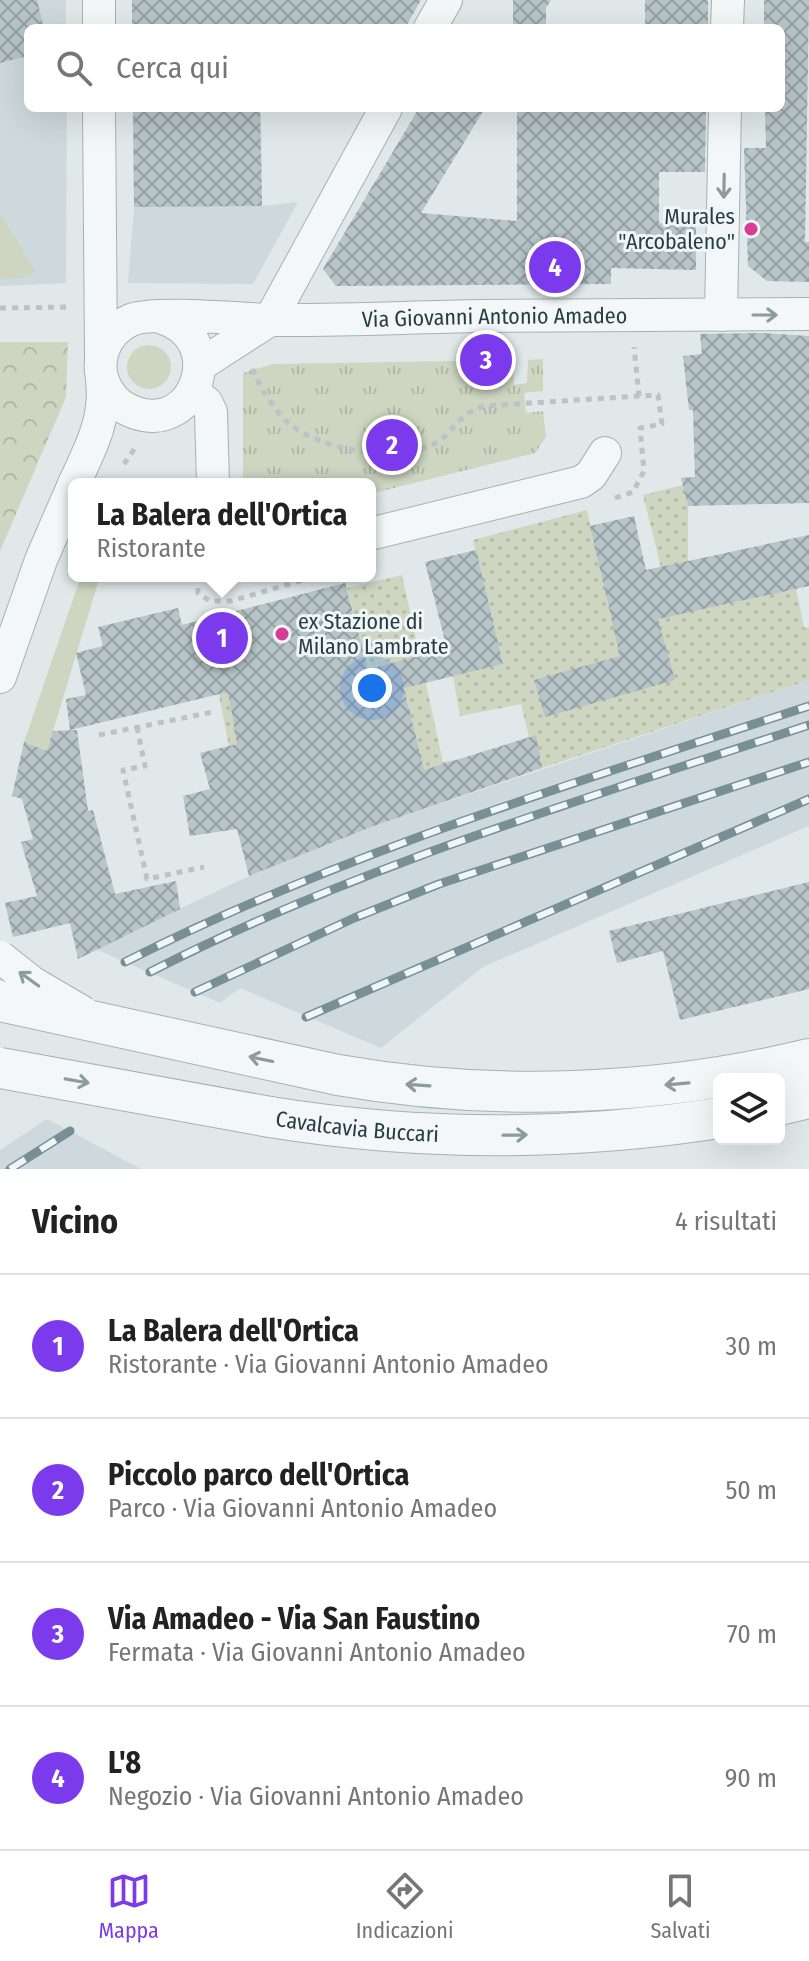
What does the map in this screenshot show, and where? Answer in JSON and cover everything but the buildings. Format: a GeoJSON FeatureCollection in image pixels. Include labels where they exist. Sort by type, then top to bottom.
{"type":"FeatureCollection","features":[{"type":"Feature","properties":{"kind":"street"},"geometry":{"type":"LineString","coordinates":[[99,0],[99,24]]}},
{"type":"Feature","properties":{"kind":"street"},"geometry":{"type":"LineString","coordinates":[[432,24],[446,0]]}},
{"type":"Feature","properties":{"kind":"street"},"geometry":{"type":"LineString","coordinates":[[727,24],[728,0]]}},
{"type":"Feature","properties":{"kind":"street"},"geometry":{"type":"LineString","coordinates":[[77,478],[94,441],[103,411],[102,368],[114,314],[99,112]]}},
{"type":"Feature","properties":{"kind":"street"},"geometry":{"type":"LineString","coordinates":[[94,441],[125,419],[170,411],[196,378],[270,320],[384,112]]}},
{"type":"Feature","properties":{"kind":"street"},"geometry":{"type":"LineString","coordinates":[[721,315],[725,112]]}},
{"type":"Feature","properties":{"kind":"street","name":"Via Giovanni Antonio Amadeo"},"geometry":{"type":"LineString","coordinates":[[114,314],[270,320],[809,314]]}},
{"type":"Feature","properties":{"kind":"street"},"geometry":{"type":"LineString","coordinates":[[163,318],[185,331],[194,344],[196,378],[211,412],[213,478]]}},
{"type":"Feature","properties":{"kind":"street"},"geometry":{"type":"LineString","coordinates":[[102,368],[118,403],[141,415]]}},
{"type":"Feature","properties":{"kind":"street"},"geometry":{"type":"LineString","coordinates":[[376,533],[581,482],[591,475],[605,453]]}},
{"type":"Feature","properties":{"kind":"street"},"geometry":{"type":"LineString","coordinates":[[0,677],[41,560],[68,498]]}},
{"type":"Feature","properties":{"kind":"street","name":"Cavalcavia Buccari"},"geometry":{"type":"LineString","coordinates":[[0,957],[33,983],[109,1026]]}},
{"type":"Feature","properties":{"kind":"street","name":"Cavalcavia Buccari"},"geometry":{"type":"LineString","coordinates":[[0,1001],[338,1075],[424,1085],[573,1090],[699,1082],[809,1059]]}},
{"type":"Feature","properties":{"kind":"street","name":"Cavalcavia Buccari"},"geometry":{"type":"LineString","coordinates":[[0,1068],[340,1128],[482,1135],[606,1131],[713,1119]]}},
{"type":"Feature","properties":{"kind":"street"},"geometry":{"type":"LineString","coordinates":[[785,1104],[809,1098]]}},
{"type":"Feature","properties":{"kind":"path"},"geometry":{"type":"LineString","coordinates":[[0,308],[114,314]]}},
{"type":"Feature","properties":{"kind":"path"},"geometry":{"type":"LineString","coordinates":[[251,364],[279,414],[296,429],[324,441],[380,451],[418,449],[436,443],[468,410],[485,406],[639,396]]}},
{"type":"Feature","properties":{"kind":"path"},"geometry":{"type":"LineString","coordinates":[[198,582],[198,593],[210,601],[231,601],[296,582]]}},
{"type":"Feature","properties":{"kind":"path"},"geometry":{"type":"LineString","coordinates":[[99,735],[213,712]]}},
{"type":"Feature","properties":{"kind":"path"},"geometry":{"type":"LineString","coordinates":[[137,727],[145,766],[123,770],[147,879],[204,867]]}},
{"type":"Feature","properties":{"kind":"shaded area"},"geometry":{"type":"Polygon","coordinates":[[[0,0],[66,0],[66,24],[24,24],[24,112],[67,112],[66,283],[0,286],[0,0]]]}},
{"type":"Feature","properties":{"kind":"shaded area"},"geometry":{"type":"Polygon","coordinates":[[[133,112],[261,112],[262,206],[298,202],[253,284],[128,283],[134,207],[133,112]]]}},
{"type":"Feature","properties":{"kind":"shaded area"},"geometry":{"type":"Polygon","coordinates":[[[809,680],[809,826],[483,967],[381,1048],[240,988],[220,1003],[95,949],[249,876],[371,827],[809,680]]]}},
{"type":"Feature","properties":{"kind":"shaded area"},"geometry":{"type":"Polygon","coordinates":[[[47,1119],[141,1169],[0,1169],[0,1150],[47,1119]]]}},
{"type":"Feature","properties":{"kind":"green space"},"geometry":{"type":"Polygon","coordinates":[[[0,213],[36,272],[23,278],[0,279],[0,213]]]}},
{"type":"Feature","properties":{"kind":"green space"},"geometry":{"type":"Polygon","coordinates":[[[0,342],[68,342],[66,397],[0,551],[0,342]]]}},
{"type":"Feature","properties":{"kind":"green space"},"geometry":{"type":"Polygon","coordinates":[[[149,345],[164,352],[171,367],[164,382],[149,389],[134,382],[127,367],[134,352],[149,345]]]}},
{"type":"Feature","properties":{"kind":"green space"},"geometry":{"type":"Polygon","coordinates":[[[543,359],[543,391],[524,393],[526,413],[543,411],[546,437],[535,453],[376,493],[376,478],[243,478],[243,373],[273,364],[513,360],[514,385],[527,383],[528,360],[543,359]]]}},
{"type":"Feature","properties":{"kind":"green space"},"geometry":{"type":"Polygon","coordinates":[[[683,485],[688,506],[688,561],[699,610],[796,588],[804,628],[809,627],[809,680],[542,768],[536,736],[529,737],[521,704],[460,716],[453,676],[503,664],[473,540],[587,510],[611,618],[655,609],[669,600],[643,495],[683,485]]]}},
{"type":"Feature","properties":{"kind":"green space"},"geometry":{"type":"Polygon","coordinates":[[[402,575],[443,762],[455,760],[463,795],[427,785],[398,661],[230,704],[237,744],[229,746],[216,680],[361,642],[347,588],[402,575]]]}},
{"type":"Feature","properties":{"kind":"green space"},"geometry":{"type":"Polygon","coordinates":[[[79,582],[98,582],[47,751],[24,742],[79,582]]]}},
{"type":"Feature","properties":{"kind":"railway"},"geometry":{"type":"LineString","coordinates":[[125,962],[291,886],[376,853],[549,791],[809,706]]}},
{"type":"Feature","properties":{"kind":"railway"},"geometry":{"type":"LineString","coordinates":[[150,972],[229,934],[392,866],[558,807],[809,725]]}},
{"type":"Feature","properties":{"kind":"railway"},"geometry":{"type":"LineString","coordinates":[[195,992],[354,918],[439,884],[809,762]]}},
{"type":"Feature","properties":{"kind":"railway"},"geometry":{"type":"LineString","coordinates":[[306,1017],[809,799]]}},
{"type":"Feature","properties":{"kind":"railway"},"geometry":{"type":"LineString","coordinates":[[10,1169],[70,1131]]}},
{"type":"Feature","properties":{"kind":"place","name":"Murales \"Arcobaleno\""},"geometry":{"type":"Point","coordinates":[751,229]}},
{"type":"Feature","properties":{"kind":"place","name":"L'8"},"geometry":{"type":"Point","coordinates":[555,267]}},
{"type":"Feature","properties":{"kind":"place","name":"Via Amadeo - Via San Faustino"},"geometry":{"type":"Point","coordinates":[486,360]}},
{"type":"Feature","properties":{"kind":"place","name":"Piccolo parco dell'Ortica"},"geometry":{"type":"Point","coordinates":[392,445]}},
{"type":"Feature","properties":{"kind":"place","name":"ex Stazione di Milano Lambrate"},"geometry":{"type":"Point","coordinates":[282,634]}},
{"type":"Feature","properties":{"kind":"place","name":"La Balera dell'Ortica"},"geometry":{"type":"Point","coordinates":[222,638]}}]}
